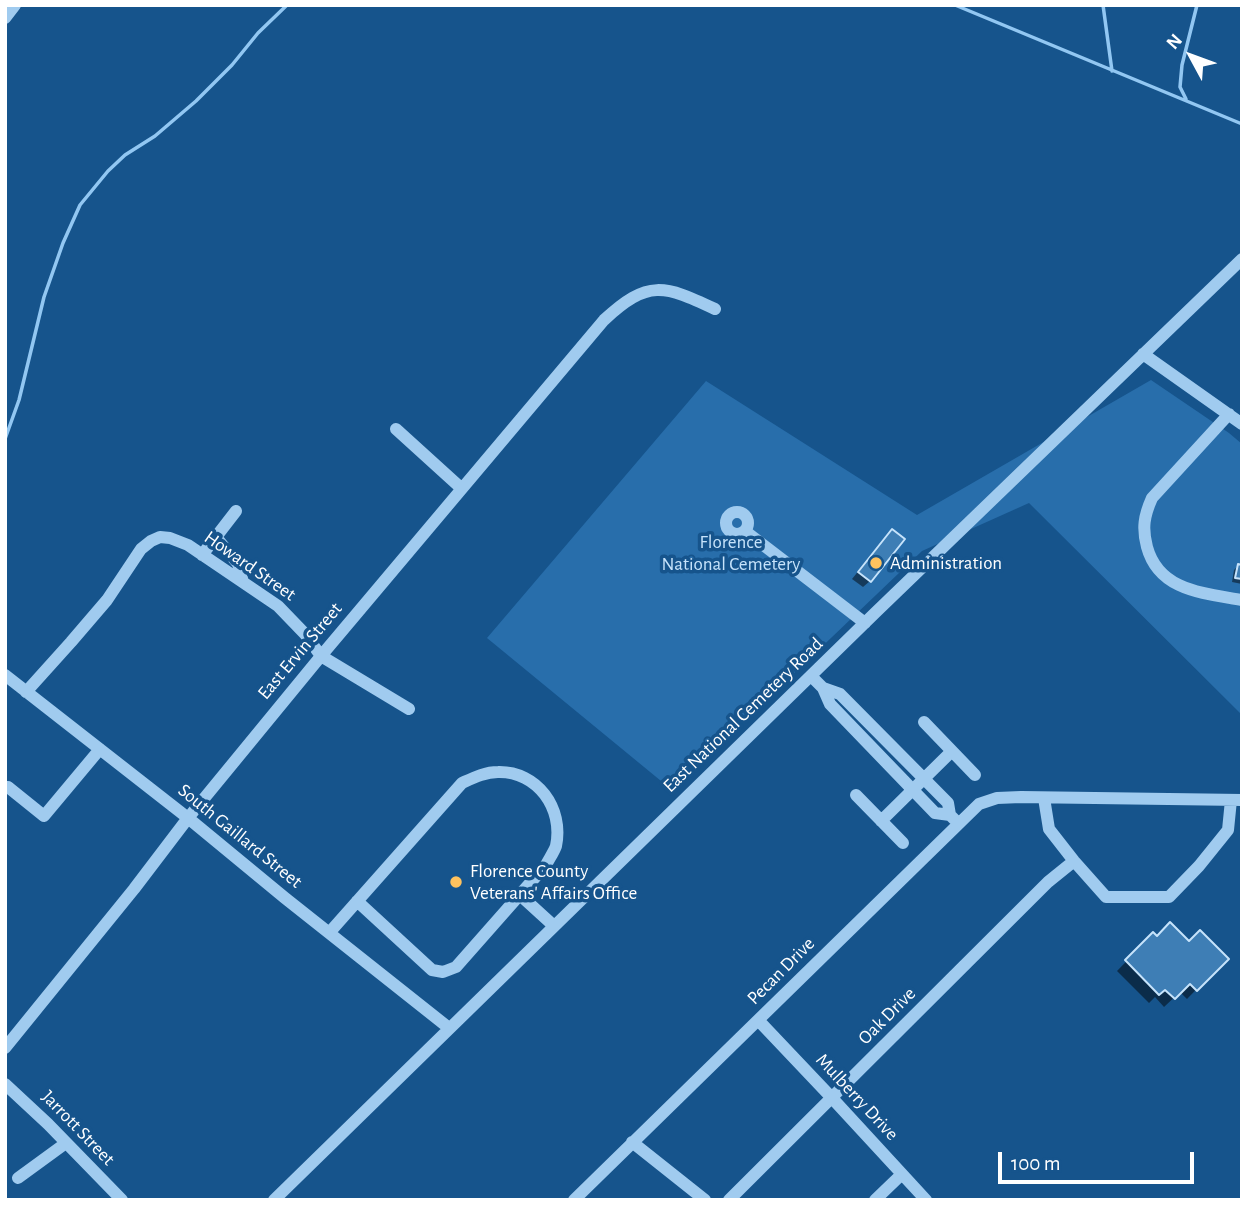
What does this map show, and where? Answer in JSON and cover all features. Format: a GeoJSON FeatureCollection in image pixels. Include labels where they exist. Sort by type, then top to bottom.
{"type":"FeatureCollection","features":[{"type":"Feature","properties":{"kind":"street"},"geometry":{"type":"LineString","coordinates":[[5,18],[15,5]]}},
{"type":"Feature","properties":{"kind":"street","name":"East National Cemetery Road"},"geometry":{"type":"LineString","coordinates":[[274,1200],[864,623],[1242,259]]}},
{"type":"Feature","properties":{"kind":"street","name":"East Ervin Street"},"geometry":{"type":"LineString","coordinates":[[5,1048],[321,656],[604,320],[633,296],[661,289],[715,309]]}},
{"type":"Feature","properties":{"kind":"street"},"geometry":{"type":"LineString","coordinates":[[1143,354],[1242,424]]}},
{"type":"Feature","properties":{"kind":"street"},"geometry":{"type":"LineString","coordinates":[[1229,414],[1152,498],[1145,514],[1144,536],[1150,557],[1160,572],[1175,584],[1191,590],[1242,600]]}},
{"type":"Feature","properties":{"kind":"street"},"geometry":{"type":"LineString","coordinates":[[396,429],[461,488]]}},
{"type":"Feature","properties":{"kind":"street"},"geometry":{"type":"LineString","coordinates":[[202,555],[236,511]]}},
{"type":"Feature","properties":{"kind":"street"},"geometry":{"type":"LineString","coordinates":[[745,531],[864,623]]}},
{"type":"Feature","properties":{"kind":"street","name":"Howard Street"},"geometry":{"type":"LineString","coordinates":[[26,692],[107,600],[141,549],[160,537],[188,545],[278,606],[300,628],[321,656],[408,709]]}},
{"type":"Feature","properties":{"kind":"street"},"geometry":{"type":"LineString","coordinates":[[216,537],[238,564],[243,582]]}},
{"type":"Feature","properties":{"kind":"street","name":"South Gaillard Street"},"geometry":{"type":"LineString","coordinates":[[5,675],[449,1028]]}},
{"type":"Feature","properties":{"kind":"street"},"geometry":{"type":"LineString","coordinates":[[811,676],[823,688],[830,704],[935,813],[954,820]]}},
{"type":"Feature","properties":{"kind":"street"},"geometry":{"type":"LineString","coordinates":[[823,688],[840,694],[924,778],[948,803],[954,820]]}},
{"type":"Feature","properties":{"kind":"street"},"geometry":{"type":"LineString","coordinates":[[924,722],[975,775]]}},
{"type":"Feature","properties":{"kind":"street"},"geometry":{"type":"LineString","coordinates":[[8,787],[44,816],[100,749]]}},
{"type":"Feature","properties":{"kind":"street"},"geometry":{"type":"LineString","coordinates":[[881,821],[952,751]]}},
{"type":"Feature","properties":{"kind":"street"},"geometry":{"type":"LineString","coordinates":[[329,933],[357,901],[462,783],[495,772],[508,773],[523,777],[548,796],[557,827],[555,848],[546,865],[456,967],[443,972],[432,970],[357,901]]}},
{"type":"Feature","properties":{"kind":"street"},"geometry":{"type":"LineString","coordinates":[[856,795],[903,843]]}},
{"type":"Feature","properties":{"kind":"street"},"geometry":{"type":"LineString","coordinates":[[1044,798],[1236,800],[1228,830],[1169,897],[1106,897],[1049,829],[1044,798]]}},
{"type":"Feature","properties":{"kind":"street","name":"Pecan Drive"},"geometry":{"type":"LineString","coordinates":[[575,1200],[759,1021],[954,820],[988,800],[1044,798]]}},
{"type":"Feature","properties":{"kind":"street","name":"Oak Drive"},"geometry":{"type":"LineString","coordinates":[[729,1200],[1048,882],[1074,861]]}},
{"type":"Feature","properties":{"kind":"street"},"geometry":{"type":"LineString","coordinates":[[520,895],[554,926]]}},
{"type":"Feature","properties":{"kind":"street","name":"Mulberry Drive"},"geometry":{"type":"LineString","coordinates":[[759,1021],[926,1200]]}},
{"type":"Feature","properties":{"kind":"street","name":"Jarrott Street"},"geometry":{"type":"LineString","coordinates":[[5,1084],[122,1200]]}},
{"type":"Feature","properties":{"kind":"street"},"geometry":{"type":"LineString","coordinates":[[632,1142],[705,1200]]}},
{"type":"Feature","properties":{"kind":"street"},"geometry":{"type":"LineString","coordinates":[[18,1178],[66,1143]]}},
{"type":"Feature","properties":{"kind":"street"},"geometry":{"type":"LineString","coordinates":[[875,1200],[902,1174]]}},
{"type":"Feature","properties":{"kind":"green space","name":"Florence National Cemetery"},"geometry":{"type":"Polygon","coordinates":[[[1151,380],[1242,444],[1242,715],[1029,503],[922,551],[672,790],[487,638],[706,381],[917,515],[1151,380]]]}},
{"type":"Feature","properties":{"kind":"building","name":"Administration"},"geometry":{"type":"Polygon","coordinates":[[[892,529],[905,539],[871,582],[858,572],[892,529]]]}},
{"type":"Feature","properties":{"kind":"building"},"geometry":{"type":"Polygon","coordinates":[[[1238,564],[1242,565],[1242,579],[1235,578],[1238,564]]]}},
{"type":"Feature","properties":{"kind":"building"},"geometry":{"type":"Polygon","coordinates":[[[1170,922],[1189,941],[1200,930],[1229,959],[1197,991],[1190,984],[1175,999],[1165,990],[1159,995],[1125,960],[1153,932],[1157,936],[1170,922]]]}},
{"type":"Feature","properties":{"kind":"waterway"},"geometry":{"type":"LineString","coordinates":[[5,439],[19,400],[44,297],[80,205],[125,155],[155,136],[196,101],[287,5]]}},
{"type":"Feature","properties":{"kind":"waterway"},"geometry":{"type":"LineString","coordinates":[[955,5],[1242,124]]}},
{"type":"Feature","properties":{"kind":"waterway"},"geometry":{"type":"LineString","coordinates":[[1103,5],[1112,71]]}},
{"type":"Feature","properties":{"kind":"waterway"},"geometry":{"type":"LineString","coordinates":[[1186,99],[1180,87],[1182,65],[1197,5]]}},
{"type":"Feature","properties":{"kind":"place","name":"Administration"},"geometry":{"type":"Point","coordinates":[876,563]}},
{"type":"Feature","properties":{"kind":"place","name":"Florence County Veterans' Affairs Office"},"geometry":{"type":"Point","coordinates":[456,882]}}]}
